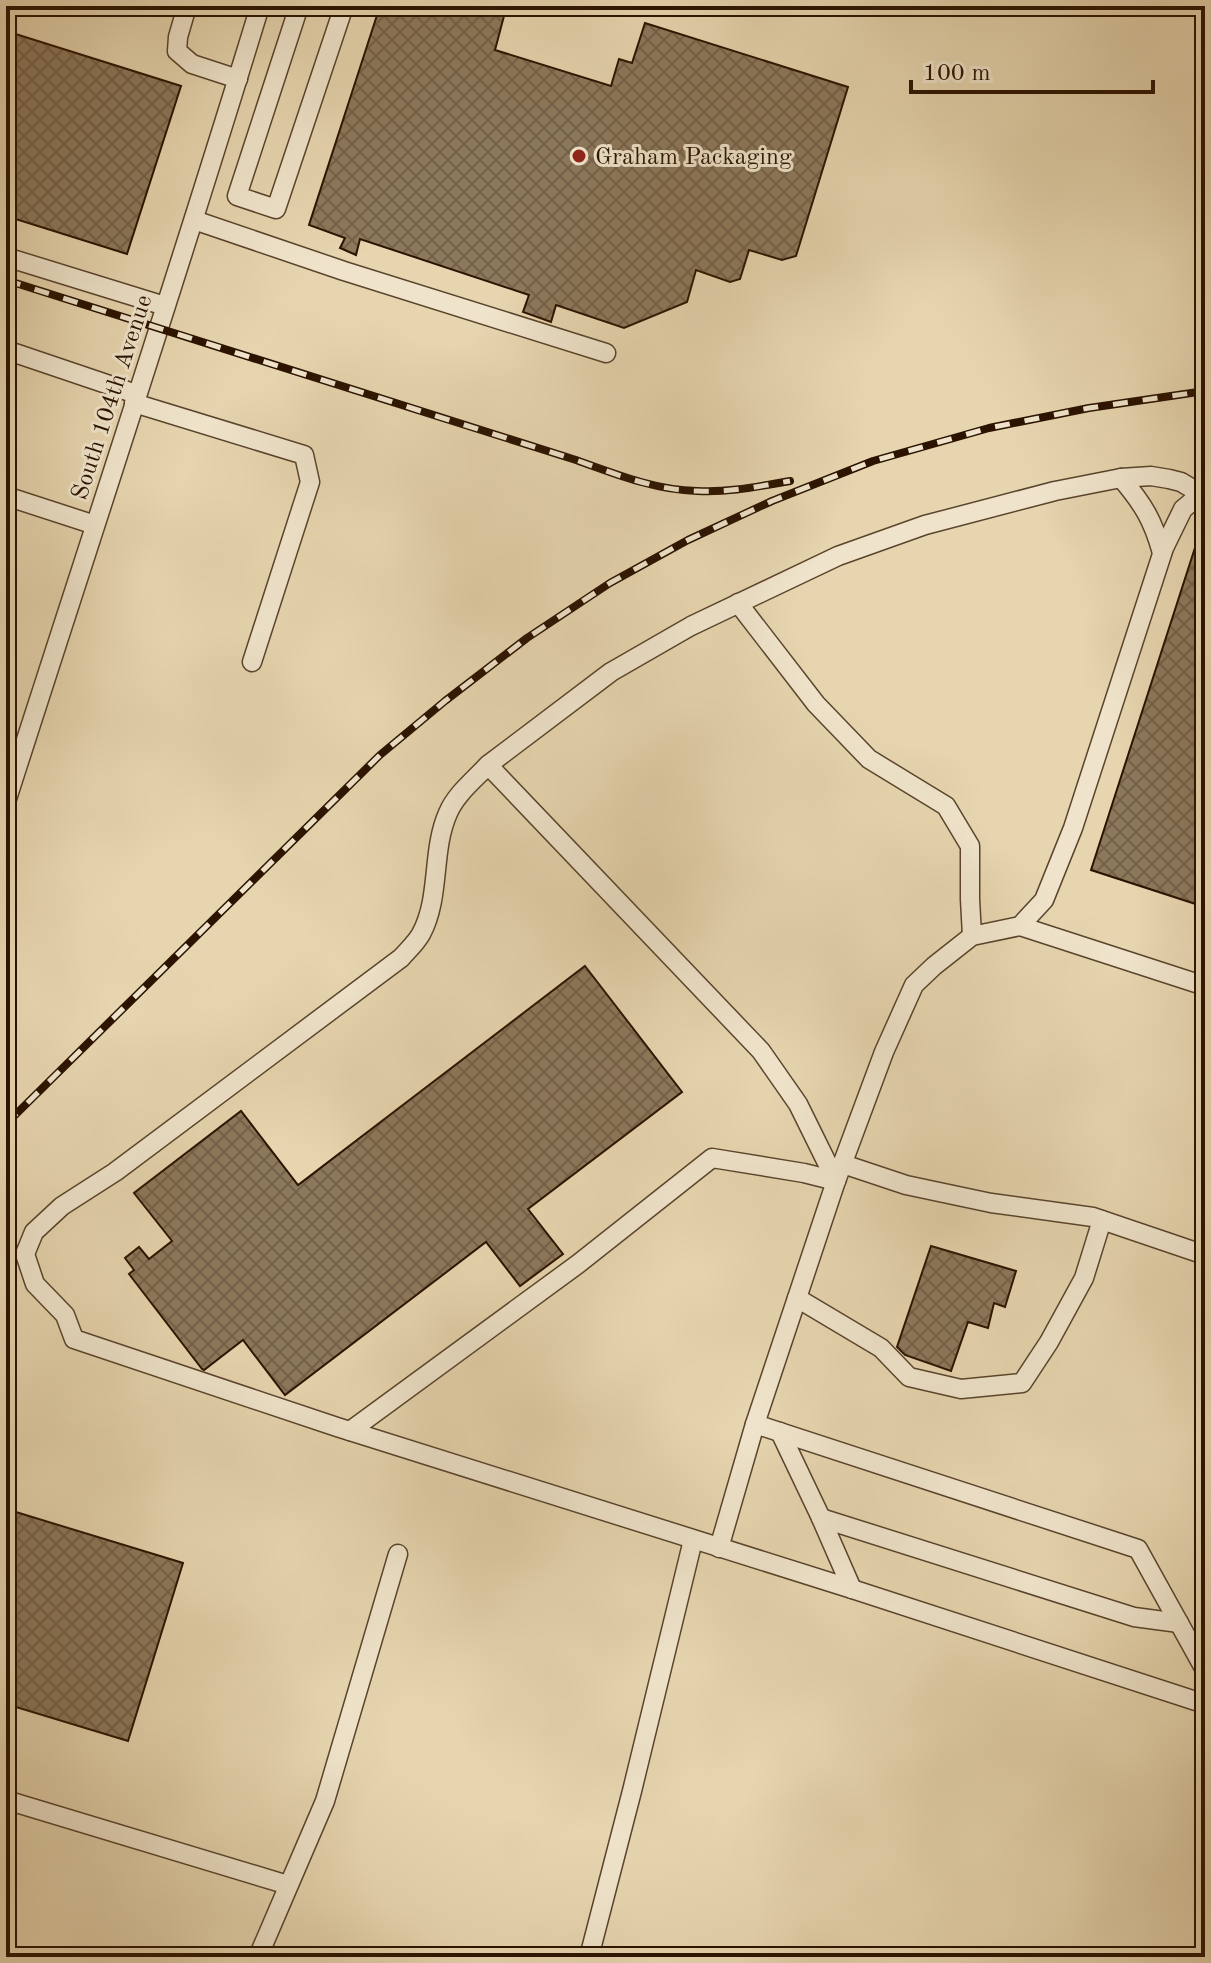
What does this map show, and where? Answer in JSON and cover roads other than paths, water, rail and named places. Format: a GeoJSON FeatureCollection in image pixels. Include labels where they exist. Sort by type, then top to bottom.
{"type":"FeatureCollection","features":[{"type":"Feature","properties":{"kind":"street"},"geometry":{"type":"LineString","coordinates":[[187,6],[177,51],[192,64],[238,79]]}},
{"type":"Feature","properties":{"kind":"street","name":"South 104th Avenue"},"geometry":{"type":"LineString","coordinates":[[6,802],[14,751],[95,525],[260,6]]}},
{"type":"Feature","properties":{"kind":"street"},"geometry":{"type":"LineString","coordinates":[[299,6],[237,196],[247,219],[344,271],[606,353]]}},
{"type":"Feature","properties":{"kind":"street"},"geometry":{"type":"LineString","coordinates":[[194,220],[247,219],[276,209],[344,6]]}},
{"type":"Feature","properties":{"kind":"street"},"geometry":{"type":"LineString","coordinates":[[6,257],[165,306]]}},
{"type":"Feature","properties":{"kind":"street"},"geometry":{"type":"LineString","coordinates":[[6,350],[135,398],[304,455],[310,482],[252,662]]}},
{"type":"Feature","properties":{"kind":"street"},"geometry":{"type":"LineString","coordinates":[[1020,926],[1044,900],[1073,828],[1162,553],[1183,509],[1203,495],[1181,482],[1151,476],[1121,478],[1055,491],[925,525],[838,556],[691,626],[611,672],[488,765],[455,801],[446,816],[440,839],[431,903],[421,933],[401,958],[115,1172],[62,1206],[34,1232],[25,1254],[35,1284],[65,1315],[74,1339],[350,1431],[1205,1704]]}},
{"type":"Feature","properties":{"kind":"street"},"geometry":{"type":"LineString","coordinates":[[1121,478],[1149,514],[1162,553]]}},
{"type":"Feature","properties":{"kind":"street"},"geometry":{"type":"LineString","coordinates":[[12,498],[95,525]]}},
{"type":"Feature","properties":{"kind":"street"},"geometry":{"type":"LineString","coordinates":[[738,603],[816,704],[869,759],[946,806],[970,846],[972,936]]}},
{"type":"Feature","properties":{"kind":"street"},"geometry":{"type":"LineString","coordinates":[[488,765],[761,1051],[840,1172]]}},
{"type":"Feature","properties":{"kind":"street"},"geometry":{"type":"LineString","coordinates":[[719,1548],[755,1424],[840,1172],[884,1052],[914,985],[972,936],[1020,926],[1205,986]]}},
{"type":"Feature","properties":{"kind":"street"},"geometry":{"type":"LineString","coordinates":[[350,1431],[578,1264],[712,1158],[804,1173],[840,1172],[991,1203],[1093,1217],[1205,1255]]}},
{"type":"Feature","properties":{"kind":"street"},"geometry":{"type":"LineString","coordinates":[[797,1298],[881,1348],[909,1377],[961,1389],[1022,1383],[1049,1342],[1084,1278],[1102,1220]]}},
{"type":"Feature","properties":{"kind":"street"},"geometry":{"type":"LineString","coordinates":[[755,1424],[1138,1549],[1205,1670]]}},
{"type":"Feature","properties":{"kind":"street"},"geometry":{"type":"LineString","coordinates":[[780,1432],[852,1589]]}},
{"type":"Feature","properties":{"kind":"street"},"geometry":{"type":"LineString","coordinates":[[821,1518],[1134,1617],[1179,1623]]}},
{"type":"Feature","properties":{"kind":"street"},"geometry":{"type":"LineString","coordinates":[[589,1957],[693,1540]]}},
{"type":"Feature","properties":{"kind":"street"},"geometry":{"type":"LineString","coordinates":[[258,1957],[325,1801],[398,1554]]}},
{"type":"Feature","properties":{"kind":"street"},"geometry":{"type":"LineString","coordinates":[[6,1800],[288,1885]]}},
{"type":"Feature","properties":{"kind":"railway"},"geometry":{"type":"LineString","coordinates":[[6,280],[651,484],[709,491],[790,481]]}},
{"type":"Feature","properties":{"kind":"railway"},"geometry":{"type":"LineString","coordinates":[[6,1124],[380,755],[527,638],[610,583],[688,540],[772,501],[873,461],[989,428],[1089,408],[1205,391]]}},
{"type":"Feature","properties":{"kind":"place","name":"Graham Packaging"},"geometry":{"type":"Point","coordinates":[579,156]}}]}
